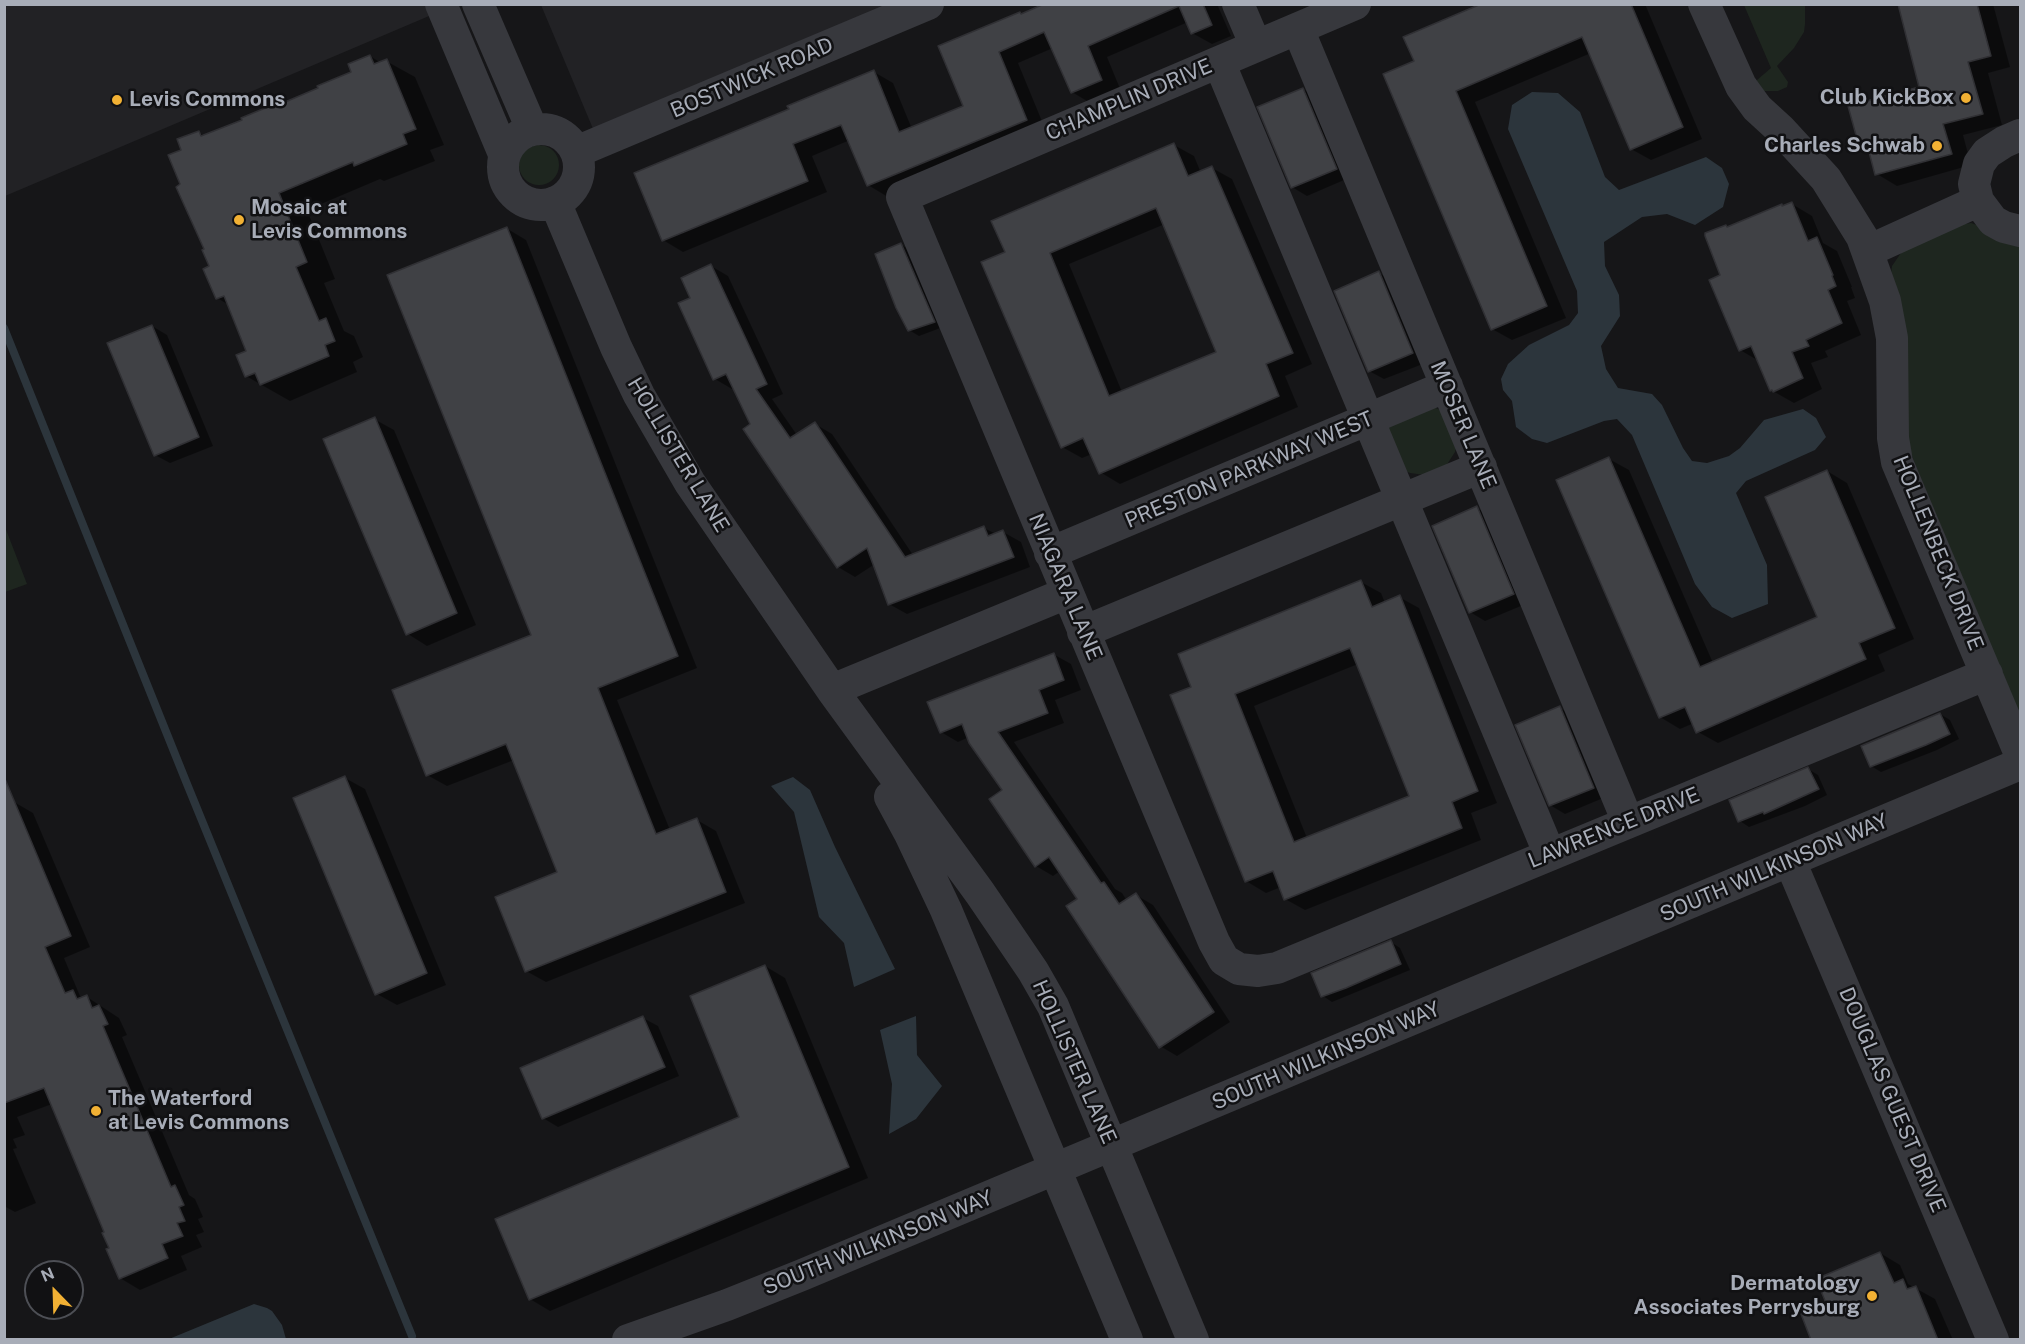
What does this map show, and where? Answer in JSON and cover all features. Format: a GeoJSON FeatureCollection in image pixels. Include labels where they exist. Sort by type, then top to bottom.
{"type":"FeatureCollection","features":[{"type":"Feature","properties":{"kind":"street"},"geometry":{"type":"LineString","coordinates":[[441,4],[504,154]]}},
{"type":"Feature","properties":{"kind":"street"},"geometry":{"type":"LineString","coordinates":[[478,4],[532,129]]}},
{"type":"Feature","properties":{"kind":"street","name":"BOSTWICK ROAD"},"geometry":{"type":"LineString","coordinates":[[576,152],[928,4]]}},
{"type":"Feature","properties":{"kind":"street"},"geometry":{"type":"LineString","coordinates":[[1239,4],[1256,46]]}},
{"type":"Feature","properties":{"kind":"street","name":"CHAMPLIN DRIVE"},"geometry":{"type":"LineString","coordinates":[[902,196],[1355,4]]}},
{"type":"Feature","properties":{"kind":"street","name":"HOLLENBECK DRIVE"},"geometry":{"type":"LineString","coordinates":[[1704,4],[1741,86],[1757,108],[1782,130],[1826,179],[1847,210],[1868,251],[1885,301],[1892,338],[1893,438],[1897,462],[2020,754]]}},
{"type":"Feature","properties":{"kind":"street","name":"MOSER LANE"},"geometry":{"type":"LineString","coordinates":[[1298,28],[1628,822]]}},
{"type":"Feature","properties":{"kind":"street"},"geometry":{"type":"LineString","coordinates":[[1219,62],[1550,855]]}},
{"type":"Feature","properties":{"kind":"street"},"geometry":{"type":"LineString","coordinates":[[532,129],[543,129],[563,135],[576,152],[579,164],[578,177],[567,195],[555,202],[543,205],[531,204],[519,199],[504,179],[502,167],[504,154],[515,138],[532,129]]}},
{"type":"Feature","properties":{"kind":"street"},"geometry":{"type":"LineString","coordinates":[[2020,135],[1987,153],[1979,164],[1974,184],[1978,201],[1993,220],[2004,227],[2020,231]]}},
{"type":"Feature","properties":{"kind":"street","name":"NIAGARA LANE"},"geometry":{"type":"LineString","coordinates":[[902,196],[1066,593],[1214,942],[1224,960],[1239,969]]}},
{"type":"Feature","properties":{"kind":"street"},"geometry":{"type":"LineString","coordinates":[[1868,251],[1978,201]]}},
{"type":"Feature","properties":{"kind":"street","name":"HOLLISTER LANE"},"geometry":{"type":"LineString","coordinates":[[555,202],[616,347],[639,395],[690,483],[832,690],[980,893],[1033,971],[1053,1006],[1193,1340]]}},
{"type":"Feature","properties":{"kind":"street","name":"PRESTON PARKWAY WEST"},"geometry":{"type":"LineString","coordinates":[[1050,553],[1447,386]]}},
{"type":"Feature","properties":{"kind":"street"},"geometry":{"type":"LineString","coordinates":[[1083,632],[1480,467]]}},
{"type":"Feature","properties":{"kind":"street"},"geometry":{"type":"LineString","coordinates":[[832,690],[1066,593]]}},
{"type":"Feature","properties":{"kind":"street","name":"LAWRENCE DRIVE"},"geometry":{"type":"LineString","coordinates":[[1239,969],[1258,971],[1277,968],[1987,674]]}},
{"type":"Feature","properties":{"kind":"street","name":"HOLLISTER LANE"},"geometry":{"type":"LineString","coordinates":[[832,690],[910,834],[946,910],[1127,1340]]}},
{"type":"Feature","properties":{"kind":"street","name":"SOUTH WILKINSON WAY"},"geometry":{"type":"LineString","coordinates":[[628,1340],[781,1284],[2020,764]]}},
{"type":"Feature","properties":{"kind":"street","name":"DOUGLAS GUEST DRIVE"},"geometry":{"type":"LineString","coordinates":[[1790,861],[1993,1340]]}},
{"type":"Feature","properties":{"kind":"shaded area","name":"Levis Commons"},"geometry":{"type":"Polygon","coordinates":[[[5,5],[455,5],[5,196],[5,5]]]}},
{"type":"Feature","properties":{"kind":"shaded area"},"geometry":{"type":"Polygon","coordinates":[[[541,5],[928,5],[599,143],[541,5]]]}},
{"type":"Feature","properties":{"kind":"shaded area"},"geometry":{"type":"Polygon","coordinates":[[[1744,5],[1805,5],[1804,32],[1794,48],[1777,66],[1788,82],[1787,87],[1778,91],[1764,91],[1757,84],[1757,80],[1771,68],[1744,5]]]}},
{"type":"Feature","properties":{"kind":"shaded area"},"geometry":{"type":"Polygon","coordinates":[[[1532,92],[1558,93],[1580,112],[1605,177],[1619,190],[1706,157],[1722,168],[1729,184],[1723,207],[1695,225],[1667,214],[1642,217],[1604,242],[1605,266],[1619,295],[1620,316],[1601,346],[1606,369],[1618,388],[1652,394],[1662,405],[1692,461],[1707,463],[1729,456],[1740,448],[1764,420],[1803,409],[1816,418],[1826,437],[1815,450],[1746,481],[1736,493],[1767,565],[1768,604],[1732,618],[1712,607],[1695,584],[1632,435],[1617,419],[1604,421],[1547,443],[1532,439],[1516,427],[1512,401],[1503,390],[1501,379],[1508,364],[1529,345],[1569,325],[1578,313],[1577,291],[1508,129],[1512,105],[1532,92]]]}},
{"type":"Feature","properties":{"kind":"shaded area"},"geometry":{"type":"Polygon","coordinates":[[[539,145],[547,146],[553,151],[558,157],[558,173],[553,179],[547,184],[539,185],[531,184],[525,179],[520,173],[519,165],[520,157],[525,151],[531,146],[539,145]]]}},
{"type":"Feature","properties":{"kind":"shaded area"},"geometry":{"type":"Polygon","coordinates":[[[1971,223],[2020,241],[2020,716],[1915,464],[1907,437],[1907,354],[1891,274],[1892,266],[1903,250],[1971,223]]]}},
{"type":"Feature","properties":{"kind":"shaded area"},"geometry":{"type":"Polygon","coordinates":[[[1433,407],[1441,410],[1457,445],[1455,452],[1446,466],[1425,475],[1410,473],[1403,470],[1388,429],[1391,422],[1433,407]]]}},
{"type":"Feature","properties":{"kind":"shaded area"},"geometry":{"type":"Polygon","coordinates":[[[5,527],[27,584],[4,592],[5,527]]]}},
{"type":"Feature","properties":{"kind":"shaded area"},"geometry":{"type":"Polygon","coordinates":[[[793,777],[810,790],[835,847],[895,969],[854,987],[844,943],[819,917],[794,812],[771,786],[793,777]]]}},
{"type":"Feature","properties":{"kind":"shaded area"},"geometry":{"type":"Polygon","coordinates":[[[916,1016],[917,1055],[942,1086],[916,1119],[889,1134],[892,1084],[880,1030],[916,1016]]]}},
{"type":"Feature","properties":{"kind":"shaded area"},"geometry":{"type":"Polygon","coordinates":[[[254,1304],[272,1311],[282,1325],[286,1339],[169,1339],[254,1304]]]}},
{"type":"Feature","properties":{"kind":"building"},"geometry":{"type":"Polygon","coordinates":[[[1044,4],[1203,4],[1212,25],[1191,34],[1179,6],[1088,46],[1102,80],[1071,93],[1044,32],[999,52],[1027,120],[867,186],[841,125],[793,144],[808,181],[662,241],[634,173],[789,109],[787,106],[874,70],[899,132],[963,106],[938,46],[1044,4]]]}},
{"type":"Feature","properties":{"kind":"building"},"geometry":{"type":"Polygon","coordinates":[[[1481,4],[1631,4],[1683,127],[1630,150],[1582,37],[1456,91],[1547,306],[1491,330],[1383,74],[1414,61],[1403,37],[1481,4]]]}},
{"type":"Feature","properties":{"kind":"building"},"geometry":{"type":"Polygon","coordinates":[[[1898,4],[1977,4],[1991,56],[1968,62],[1983,114],[1943,124],[1952,154],[1875,175],[1867,144],[1859,146],[1848,106],[1919,87],[1898,4]]]}},
{"type":"Feature","properties":{"kind":"building","name":"Mosaic at Levis Commons"},"geometry":{"type":"Polygon","coordinates":[[[370,55],[374,64],[387,59],[416,129],[403,134],[407,144],[354,166],[353,162],[279,193],[307,262],[296,267],[319,321],[326,318],[335,341],[325,345],[329,356],[260,385],[255,373],[245,377],[236,355],[246,351],[224,296],[216,299],[203,269],[209,266],[202,250],[204,249],[176,187],[180,184],[168,155],[181,150],[177,139],[199,131],[201,136],[318,88],[317,86],[351,72],[348,64],[370,55]]]}},
{"type":"Feature","properties":{"kind":"building"},"geometry":{"type":"Polygon","coordinates":[[[1303,88],[1337,169],[1291,188],[1257,107],[1303,88]]]}},
{"type":"Feature","properties":{"kind":"building"},"geometry":{"type":"Polygon","coordinates":[[[1174,143],[1188,176],[1212,166],[1293,353],[1266,364],[1279,396],[1099,474],[1083,438],[1061,448],[981,262],[1005,252],[991,221],[1174,143]],[[1156,208],[1050,253],[1109,396],[1216,352],[1156,208]]]}},
{"type":"Feature","properties":{"kind":"building"},"geometry":{"type":"Polygon","coordinates":[[[1792,202],[1808,241],[1817,237],[1833,275],[1836,286],[1828,290],[1842,323],[1806,340],[1809,346],[1792,352],[1803,378],[1773,392],[1770,391],[1751,346],[1739,351],[1709,280],[1720,275],[1705,233],[1792,202]]]}},
{"type":"Feature","properties":{"kind":"building"},"geometry":{"type":"Polygon","coordinates":[[[507,227],[678,656],[598,688],[656,834],[697,818],[726,892],[525,972],[495,897],[557,872],[506,744],[426,776],[392,690],[531,635],[387,275],[507,227]]]}},
{"type":"Feature","properties":{"kind":"building"},"geometry":{"type":"Polygon","coordinates":[[[901,243],[935,322],[908,331],[896,308],[875,254],[901,243]]]}},
{"type":"Feature","properties":{"kind":"building"},"geometry":{"type":"Polygon","coordinates":[[[711,264],[767,384],[756,389],[790,438],[815,422],[905,557],[984,526],[988,536],[1003,530],[1014,557],[888,605],[867,548],[837,568],[743,429],[750,424],[726,374],[713,380],[678,303],[690,298],[681,278],[711,264]]]}},
{"type":"Feature","properties":{"kind":"building"},"geometry":{"type":"Polygon","coordinates":[[[1379,271],[1413,353],[1368,372],[1334,291],[1379,271]]]}},
{"type":"Feature","properties":{"kind":"building"},"geometry":{"type":"Polygon","coordinates":[[[152,325],[199,437],[154,456],[107,343],[152,325]]]}},
{"type":"Feature","properties":{"kind":"building"},"geometry":{"type":"Polygon","coordinates":[[[375,417],[457,613],[406,635],[323,439],[375,417]]]}},
{"type":"Feature","properties":{"kind":"building"},"geometry":{"type":"Polygon","coordinates":[[[1609,457],[1700,667],[1817,617],[1765,497],[1827,470],[1895,628],[1859,643],[1866,659],[1696,733],[1685,707],[1659,718],[1556,480],[1609,457]]]}},
{"type":"Feature","properties":{"kind":"building"},"geometry":{"type":"Polygon","coordinates":[[[1477,506],[1514,594],[1469,613],[1432,526],[1477,506]]]}},
{"type":"Feature","properties":{"kind":"building"},"geometry":{"type":"Polygon","coordinates":[[[1361,580],[1372,607],[1400,595],[1478,791],[1452,802],[1462,828],[1284,900],[1273,871],[1245,882],[1170,695],[1191,687],[1178,654],[1361,580]],[[1350,648],[1235,694],[1294,842],[1409,796],[1350,648]]]}},
{"type":"Feature","properties":{"kind":"building"},"geometry":{"type":"Polygon","coordinates":[[[1054,653],[1064,680],[1039,690],[1048,713],[998,732],[1101,883],[1104,882],[1119,904],[1136,893],[1214,1012],[1159,1048],[1066,906],[1077,899],[1049,857],[1035,867],[989,799],[1002,790],[969,743],[962,724],[940,733],[927,702],[1054,653]]]}},
{"type":"Feature","properties":{"kind":"building"},"geometry":{"type":"Polygon","coordinates":[[[1560,706],[1594,788],[1549,806],[1515,725],[1560,706]]]}},
{"type":"Feature","properties":{"kind":"building"},"geometry":{"type":"Polygon","coordinates":[[[1940,713],[1950,734],[1870,767],[1861,746],[1940,713]]]}},
{"type":"Feature","properties":{"kind":"building"},"geometry":{"type":"Polygon","coordinates":[[[1808,767],[1819,789],[1764,814],[1763,812],[1738,822],[1729,800],[1808,767]]]}},
{"type":"Feature","properties":{"kind":"building"},"geometry":{"type":"Polygon","coordinates":[[[345,776],[427,973],[375,995],[293,798],[345,776]]]}},
{"type":"Feature","properties":{"kind":"building","name":"The Waterford at Levis Commons"},"geometry":{"type":"Polygon","coordinates":[[[5,779],[71,936],[45,947],[65,993],[73,990],[77,999],[87,995],[92,1008],[99,1005],[108,1024],[103,1026],[171,1187],[175,1185],[184,1205],[179,1207],[185,1221],[177,1223],[183,1236],[162,1244],[168,1258],[119,1279],[106,1249],[109,1248],[102,1233],[104,1232],[44,1088],[4,1103],[5,779]]]}},
{"type":"Feature","properties":{"kind":"building"},"geometry":{"type":"Polygon","coordinates":[[[1391,940],[1401,964],[1321,997],[1311,973],[1391,940]]]}},
{"type":"Feature","properties":{"kind":"building"},"geometry":{"type":"Polygon","coordinates":[[[765,965],[849,1167],[529,1300],[495,1219],[739,1117],[690,996],[765,965]]]}},
{"type":"Feature","properties":{"kind":"building"},"geometry":{"type":"Polygon","coordinates":[[[643,1016],[665,1067],[542,1119],[520,1068],[643,1016]]]}},
{"type":"Feature","properties":{"kind":"building","name":"Dermatology Associates Perrysburg"},"geometry":{"type":"Polygon","coordinates":[[[1880,1252],[1894,1283],[1903,1279],[1907,1289],[1916,1286],[1938,1340],[1811,1340],[1801,1314],[1826,1303],[1816,1279],[1880,1252]]]}},
{"type":"Feature","properties":{"kind":"waterway"},"geometry":{"type":"LineString","coordinates":[[4,328],[412,1336]]}},
{"type":"Feature","properties":{"kind":"place","name":"Club KickBox"},"geometry":{"type":"Point","coordinates":[1966,98]}},
{"type":"Feature","properties":{"kind":"place","name":"Levis Commons"},"geometry":{"type":"Point","coordinates":[117,100]}},
{"type":"Feature","properties":{"kind":"place","name":"Charles Schwab"},"geometry":{"type":"Point","coordinates":[1937,146]}},
{"type":"Feature","properties":{"kind":"place","name":"Mosaic at Levis Commons"},"geometry":{"type":"Point","coordinates":[239,220]}},
{"type":"Feature","properties":{"kind":"place","name":"The Waterford at Levis Commons"},"geometry":{"type":"Point","coordinates":[96,1111]}},
{"type":"Feature","properties":{"kind":"place","name":"Dermatology Associates Perrysburg"},"geometry":{"type":"Point","coordinates":[1872,1296]}}]}
